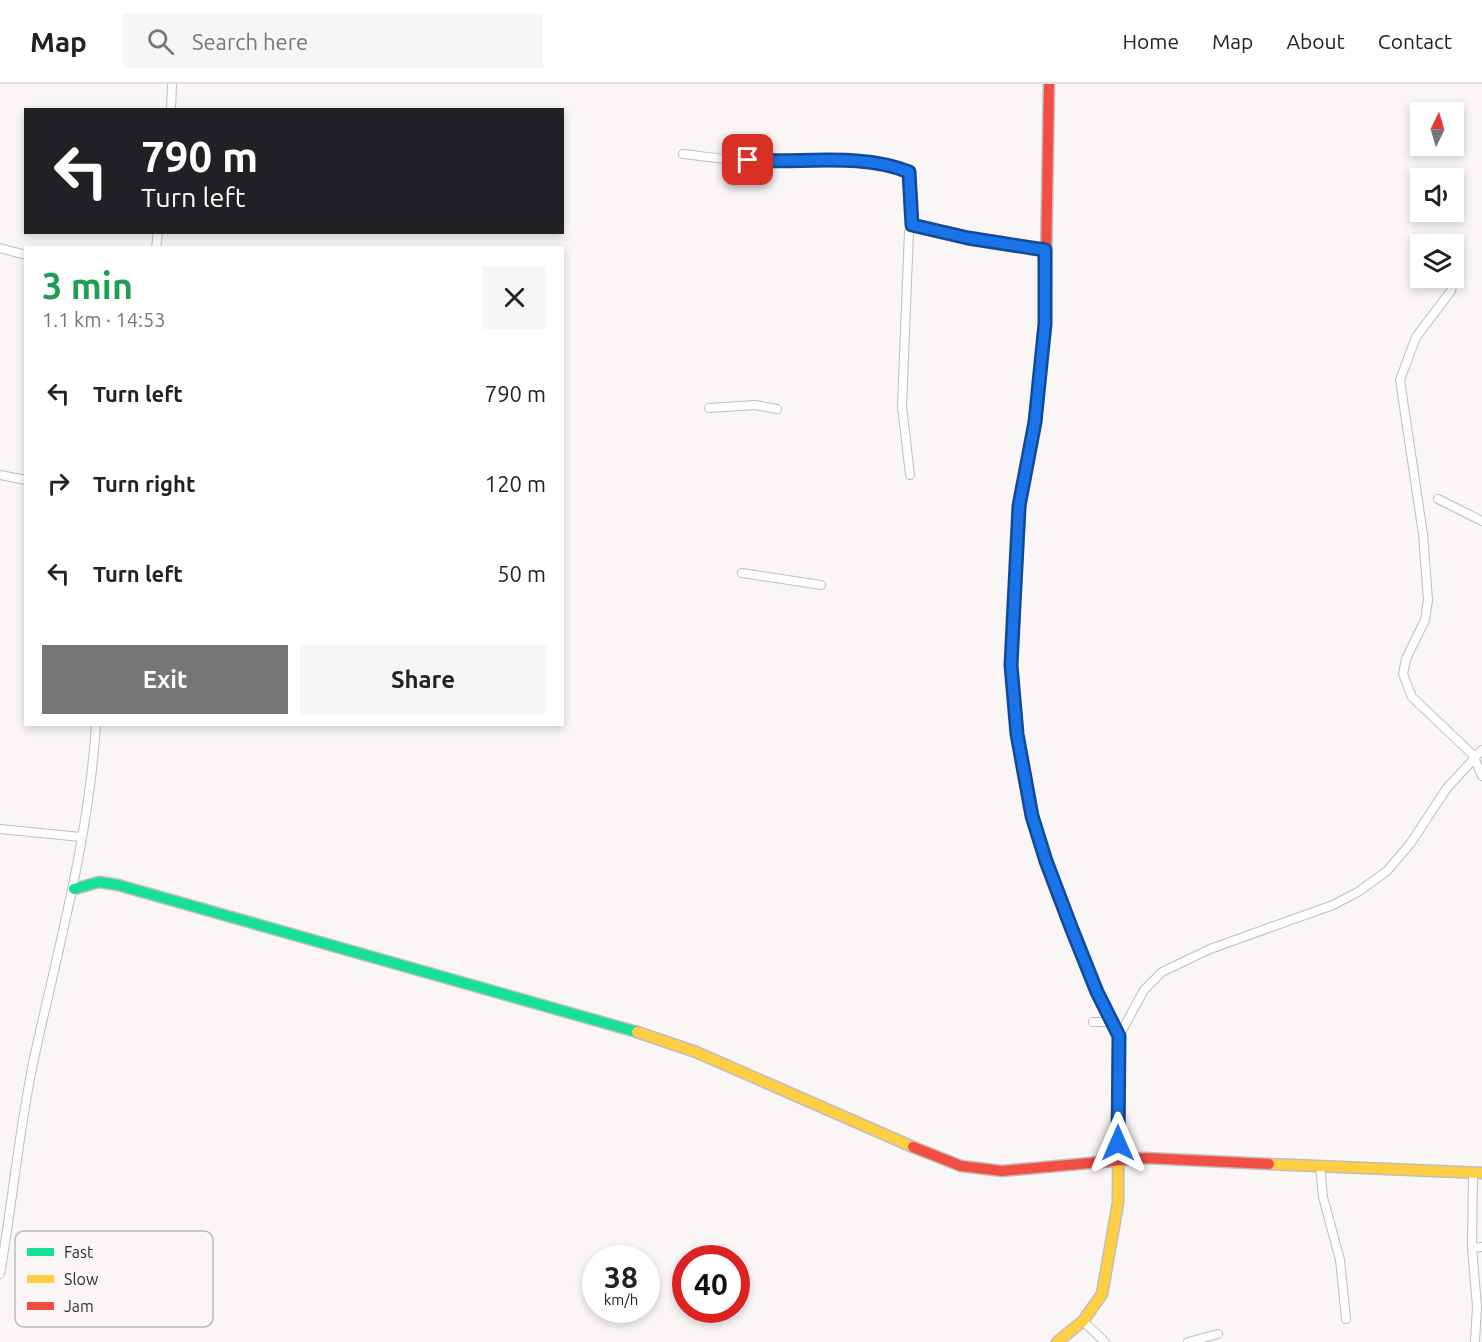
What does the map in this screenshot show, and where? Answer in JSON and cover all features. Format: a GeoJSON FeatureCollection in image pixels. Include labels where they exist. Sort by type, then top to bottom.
{"type":"FeatureCollection","features":[{"type":"Feature","properties":{"kind":"street"},"geometry":{"type":"LineString","coordinates":[[171,108],[172,84]]}},
{"type":"Feature","properties":{"kind":"street"},"geometry":{"type":"LineString","coordinates":[[1049,84],[1044,335],[1035,422],[1019,506],[1011,665],[1016,725],[1032,816],[1046,861],[1111,1022],[1119,1036]]}},
{"type":"Feature","properties":{"kind":"street"},"geometry":{"type":"LineString","coordinates":[[683,154],[769,162],[804,159],[894,166],[909,172],[912,225],[909,232],[902,406],[910,475]]}},
{"type":"Feature","properties":{"kind":"street"},"geometry":{"type":"LineString","coordinates":[[912,225],[968,238],[1045,250]]}},
{"type":"Feature","properties":{"kind":"street"},"geometry":{"type":"LineString","coordinates":[[0,248],[24,254]]}},
{"type":"Feature","properties":{"kind":"street"},"geometry":{"type":"LineString","coordinates":[[1452,288],[1416,337],[1400,380],[1423,534],[1428,600],[1425,620],[1406,659],[1403,674],[1412,697],[1474,758],[1482,776]]}},
{"type":"Feature","properties":{"kind":"street"},"geometry":{"type":"LineString","coordinates":[[709,408],[755,405],[777,409]]}},
{"type":"Feature","properties":{"kind":"street"},"geometry":{"type":"LineString","coordinates":[[0,475],[24,480]]}},
{"type":"Feature","properties":{"kind":"street"},"geometry":{"type":"LineString","coordinates":[[1438,499],[1482,521]]}},
{"type":"Feature","properties":{"kind":"street"},"geometry":{"type":"LineString","coordinates":[[742,573],[821,585]]}},
{"type":"Feature","properties":{"kind":"street"},"geometry":{"type":"LineString","coordinates":[[0,1274],[34,1056],[74,890],[90,792],[96,726]]}},
{"type":"Feature","properties":{"kind":"street"},"geometry":{"type":"LineString","coordinates":[[1057,1342],[1083,1321],[1102,1294],[1108,1271],[1118,1203],[1119,1036],[1144,990],[1162,972],[1210,950],[1333,905],[1358,892],[1387,871],[1410,844],[1447,788],[1482,750]]}},
{"type":"Feature","properties":{"kind":"street"},"geometry":{"type":"LineString","coordinates":[[0,829],[81,837]]}},
{"type":"Feature","properties":{"kind":"street"},"geometry":{"type":"LineString","coordinates":[[74,890],[99,882],[118,885],[624,1028],[696,1052],[926,1154],[961,1166],[1002,1171],[1145,1158],[1478,1172],[1472,1248],[1480,1306],[1475,1342]]}},
{"type":"Feature","properties":{"kind":"street"},"geometry":{"type":"LineString","coordinates":[[1094,1022],[1111,1022]]}},
{"type":"Feature","properties":{"kind":"street"},"geometry":{"type":"LineString","coordinates":[[1320,1165],[1323,1197],[1340,1260],[1346,1319]]}},
{"type":"Feature","properties":{"kind":"street"},"geometry":{"type":"LineString","coordinates":[[1472,1248],[1482,1247]]}},
{"type":"Feature","properties":{"kind":"street"},"geometry":{"type":"LineString","coordinates":[[1083,1321],[1105,1342]]}},
{"type":"Feature","properties":{"kind":"street"},"geometry":{"type":"LineString","coordinates":[[1188,1342],[1218,1334]]}},
{"type":"Feature","properties":{"kind":"traffic: fast"},"geometry":{"type":"LineString","coordinates":[[1021,494],[1011,665],[1017,734],[1032,816],[1046,861],[1090,976]]}},
{"type":"Feature","properties":{"kind":"traffic: fast"},"geometry":{"type":"LineString","coordinates":[[74,889],[99,882],[118,885],[637,1032]]}},
{"type":"Feature","properties":{"kind":"traffic: slow"},"geometry":{"type":"LineString","coordinates":[[1057,1342],[1083,1321],[1102,1294],[1118,1203],[1119,1036],[1090,976]]}},
{"type":"Feature","properties":{"kind":"traffic: slow"},"geometry":{"type":"LineString","coordinates":[[637,1032],[696,1052],[913,1147]]}},
{"type":"Feature","properties":{"kind":"traffic: slow"},"geometry":{"type":"LineString","coordinates":[[1269,1164],[1482,1173]]}},
{"type":"Feature","properties":{"kind":"traffic: jam"},"geometry":{"type":"LineString","coordinates":[[1021,494],[1035,422],[1045,324],[1049,84]]}},
{"type":"Feature","properties":{"kind":"traffic: jam"},"geometry":{"type":"LineString","coordinates":[[913,1147],[961,1166],[1002,1171],[1145,1158],[1269,1164]]}},
{"type":"Feature","properties":{"kind":"route"},"geometry":{"type":"LineString","coordinates":[[748,160],[769,162],[804,159],[894,166],[909,172],[912,225],[968,238],[1045,250],[1045,324],[1035,422],[1019,506],[1011,665],[1017,734],[1032,816],[1071,927],[1097,992],[1119,1036],[1118,1143]]}}]}
